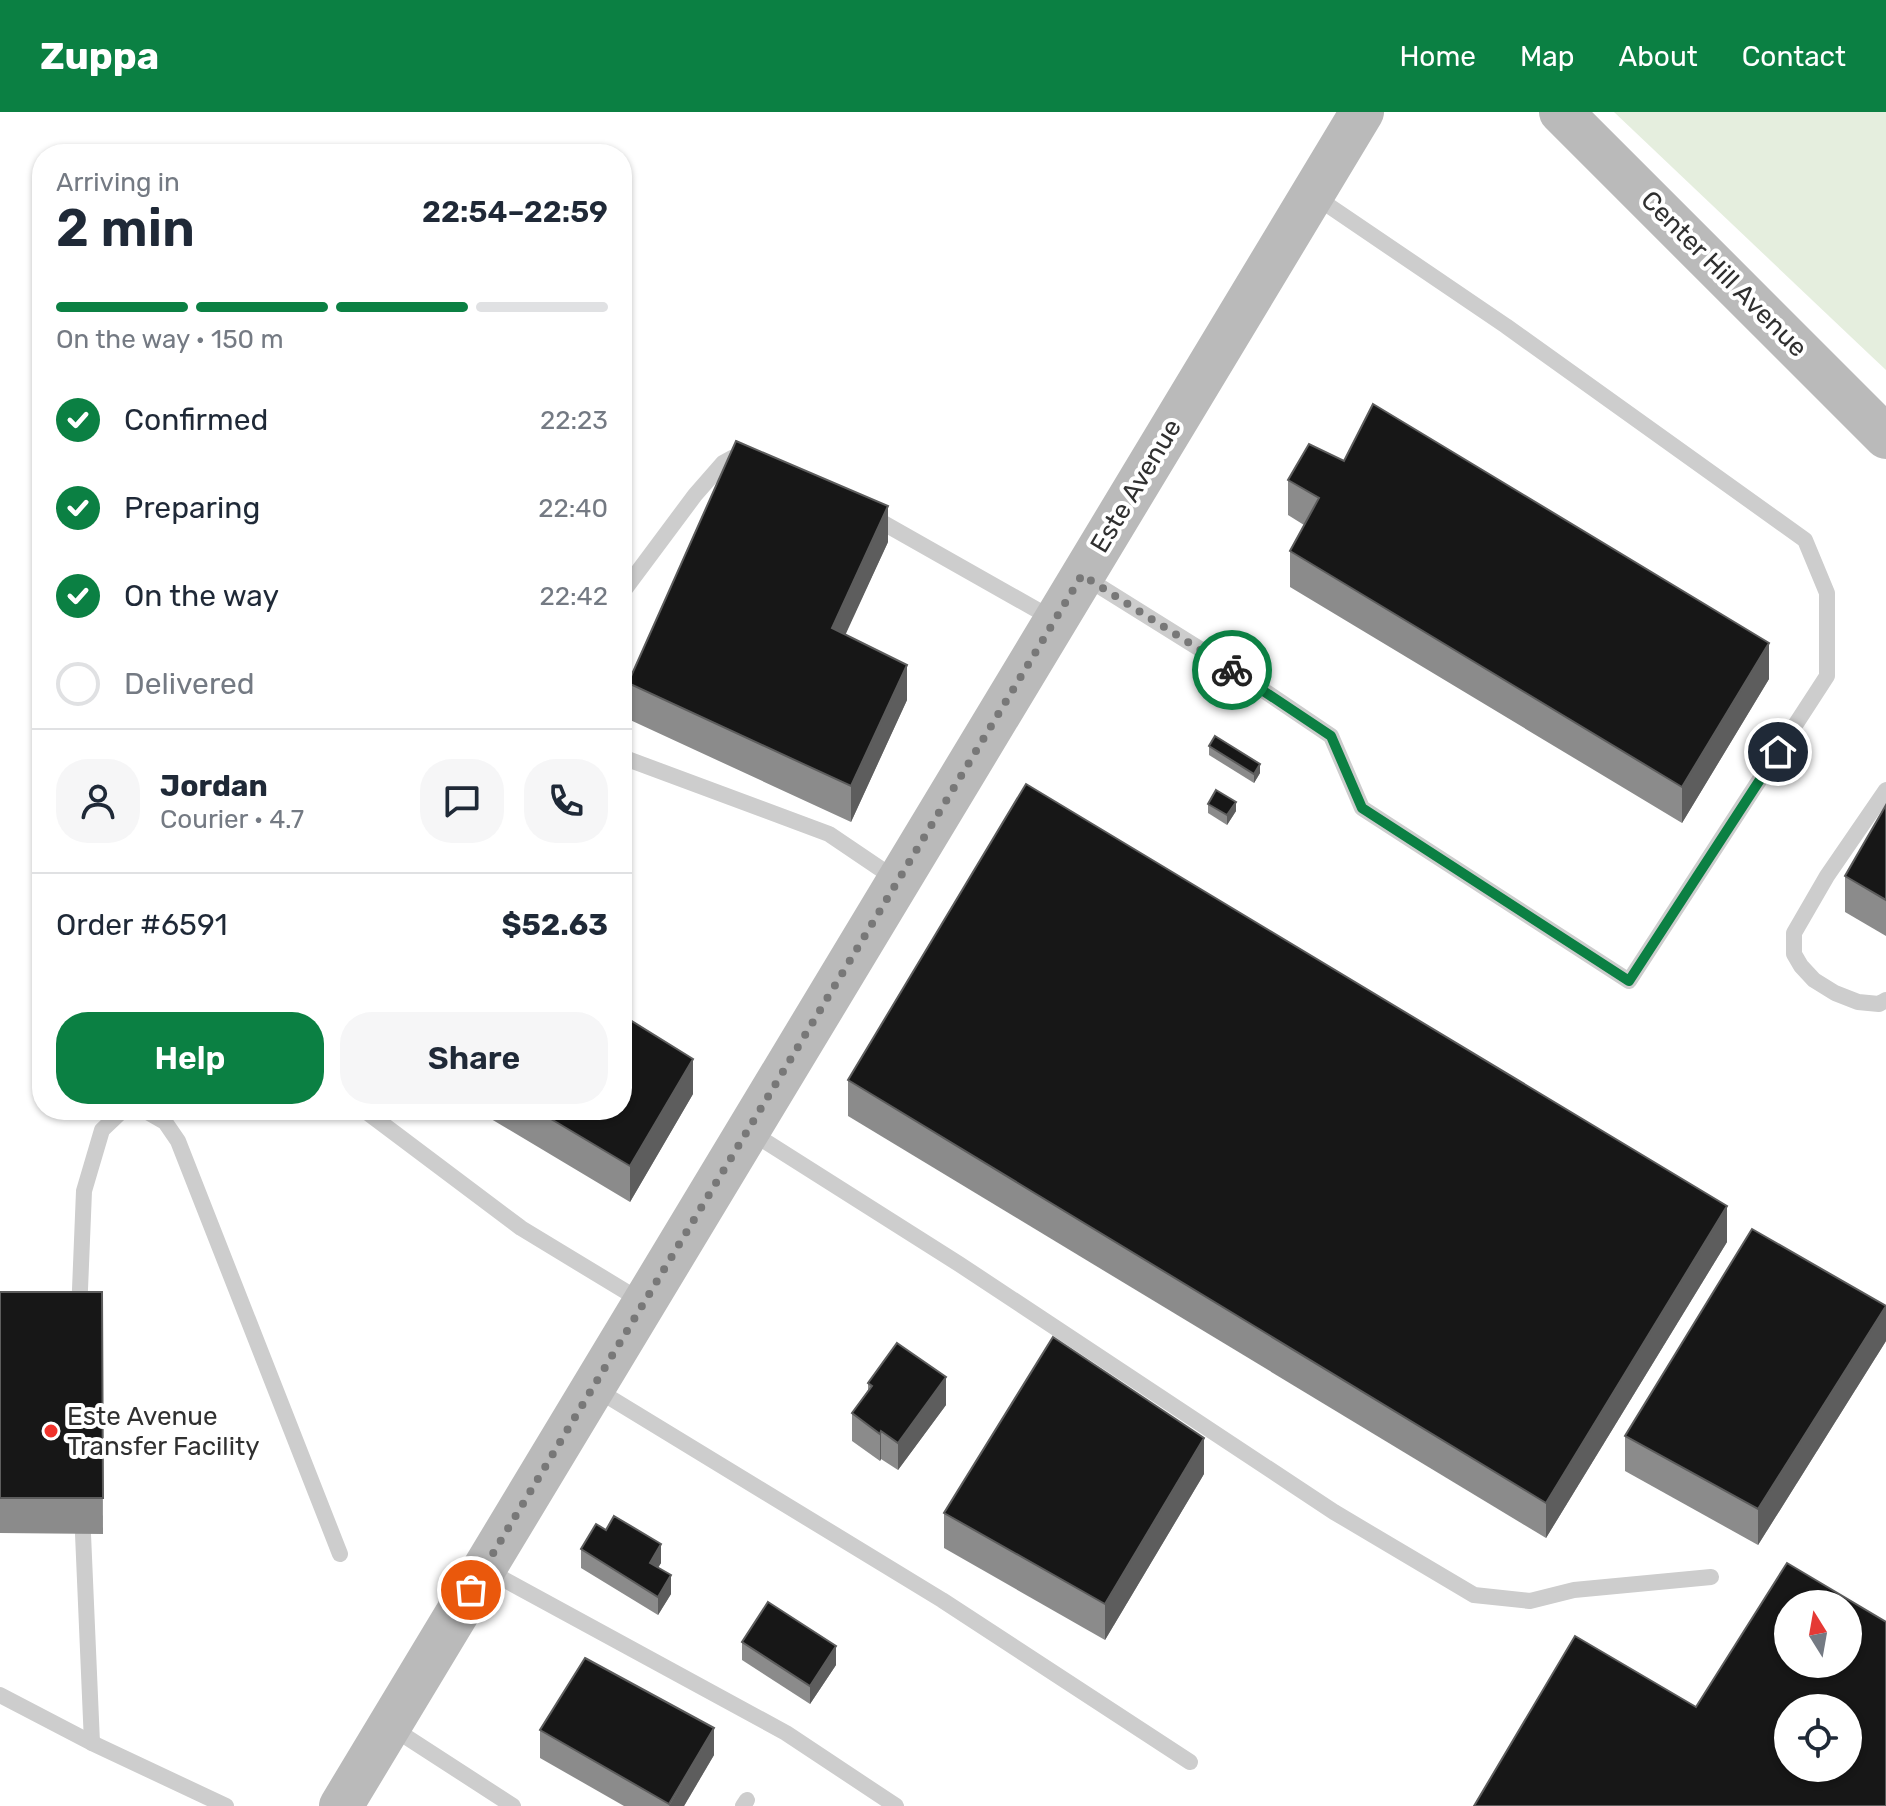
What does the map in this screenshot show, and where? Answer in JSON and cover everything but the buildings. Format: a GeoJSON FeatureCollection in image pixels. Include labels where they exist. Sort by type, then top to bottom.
{"type":"FeatureCollection","features":[{"type":"Feature","properties":{"kind":"street","name":"Este Avenue"},"geometry":{"type":"LineString","coordinates":[[341,1806],[1362,112]]}},
{"type":"Feature","properties":{"kind":"street","name":"Center Hill Avenue"},"geometry":{"type":"LineString","coordinates":[[1561,112],[1886,437]]}},
{"type":"Feature","properties":{"kind":"lane"},"geometry":{"type":"LineString","coordinates":[[1082,575],[1232,669],[1331,736],[1362,808],[1629,981],[1827,676],[1827,593],[1805,540],[1506,326],[1313,195]]}},
{"type":"Feature","properties":{"kind":"lane"},"geometry":{"type":"LineString","coordinates":[[632,580],[723,463],[739,456],[763,460]]}},
{"type":"Feature","properties":{"kind":"lane"},"geometry":{"type":"LineString","coordinates":[[856,507],[1054,620]]}},
{"type":"Feature","properties":{"kind":"lane"},"geometry":{"type":"LineString","coordinates":[[632,761],[829,834],[898,881]]}},
{"type":"Feature","properties":{"kind":"lane"},"geometry":{"type":"LineString","coordinates":[[1886,790],[1827,876],[1794,933],[1794,954],[1814,980],[1858,1002],[1879,1004],[1886,1000]]}},
{"type":"Feature","properties":{"kind":"lane"},"geometry":{"type":"LineString","coordinates":[[78,1328],[84,1191],[102,1130],[113,1120]]}},
{"type":"Feature","properties":{"kind":"lane"},"geometry":{"type":"LineString","coordinates":[[162,1120],[178,1141],[340,1554]]}},
{"type":"Feature","properties":{"kind":"lane"},"geometry":{"type":"LineString","coordinates":[[377,1120],[521,1228],[644,1302]]}},
{"type":"Feature","properties":{"kind":"lane"},"geometry":{"type":"LineString","coordinates":[[748,1130],[959,1264],[1334,1512],[1474,1595],[1530,1601],[1574,1590],[1711,1577]]}},
{"type":"Feature","properties":{"kind":"lane"},"geometry":{"type":"LineString","coordinates":[[593,1387],[942,1600],[1190,1762]]}},
{"type":"Feature","properties":{"kind":"lane"},"geometry":{"type":"LineString","coordinates":[[83,1534],[92,1743]]}},
{"type":"Feature","properties":{"kind":"lane"},"geometry":{"type":"LineString","coordinates":[[484,1568],[786,1733],[896,1806]]}},
{"type":"Feature","properties":{"kind":"lane"},"geometry":{"type":"LineString","coordinates":[[0,1695],[92,1743],[226,1806]]}},
{"type":"Feature","properties":{"kind":"lane"},"geometry":{"type":"LineString","coordinates":[[390,1726],[513,1806]]}},
{"type":"Feature","properties":{"kind":"green space"},"geometry":{"type":"Polygon","coordinates":[[[1614,112],[1886,112],[1886,370],[1869,354],[1614,112]]]}},
{"type":"Feature","properties":{"kind":"way so far"},"geometry":{"type":"LineString","coordinates":[[471,1590],[1082,575],[1232,670]]}},
{"type":"Feature","properties":{"kind":"place","name":"Este Avenue Transfer Facility"},"geometry":{"type":"Point","coordinates":[51,1431]}},
{"type":"Feature","properties":{"kind":"route"},"geometry":{"type":"LineString","coordinates":[[1232,670],[1331,736],[1362,808],[1629,981],[1778,752]]}}]}
